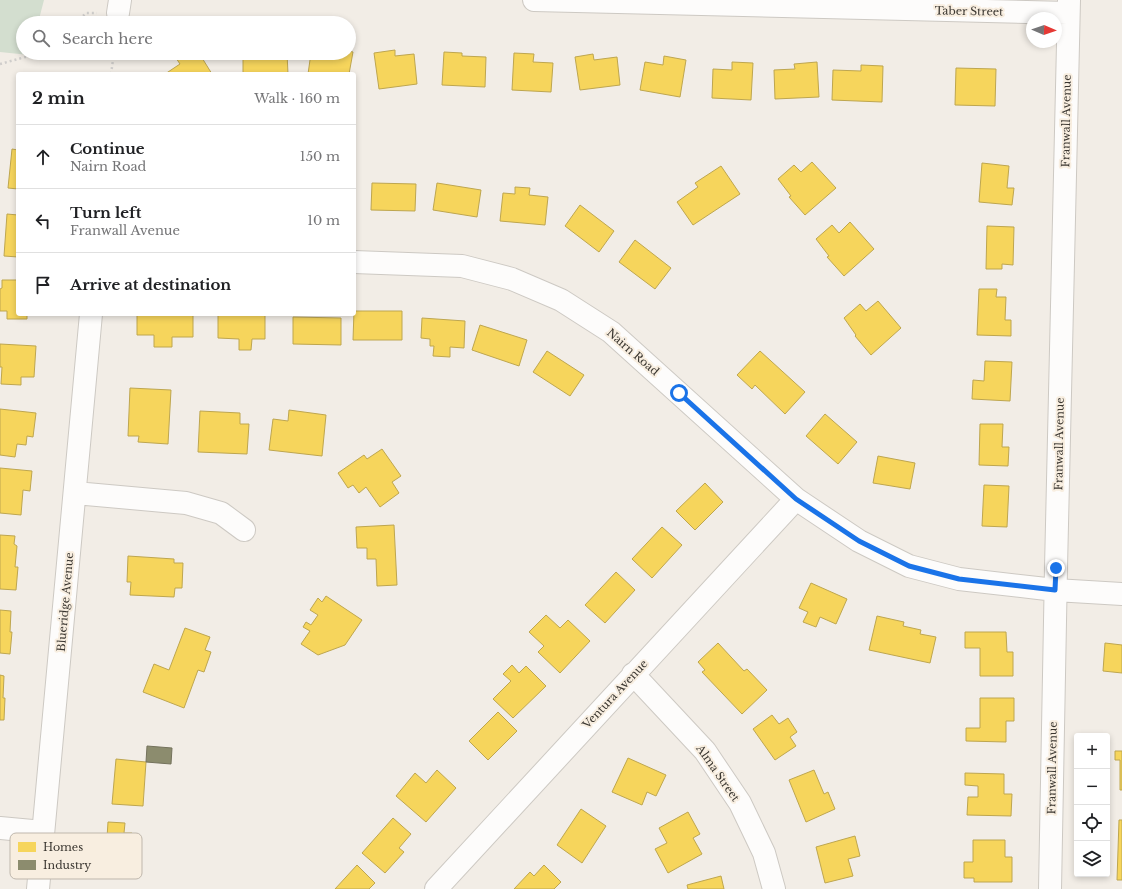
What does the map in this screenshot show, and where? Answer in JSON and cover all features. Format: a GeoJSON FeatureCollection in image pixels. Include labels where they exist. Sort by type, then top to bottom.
{"type":"FeatureCollection","features":[{"type":"Feature","properties":{"kind":"street","name":"Taber Street"},"geometry":{"type":"LineString","coordinates":[[534,0],[1069,7]]}},
{"type":"Feature","properties":{"kind":"street","name":"Franwall Avenue"},"geometry":{"type":"LineString","coordinates":[[1050,889],[1055,590],[1069,7]]}},
{"type":"Feature","properties":{"kind":"street","name":"Nairn Road"},"geometry":{"type":"LineString","coordinates":[[356,262],[462,266],[512,279],[561,300],[611,332],[796,499],[859,541],[909,566],[959,579],[1055,590],[1122,594]]}},
{"type":"Feature","properties":{"kind":"street","name":"Blueridge Avenue"},"geometry":{"type":"LineString","coordinates":[[44,832],[91,316]]}},
{"type":"Feature","properties":{"kind":"street"},"geometry":{"type":"LineString","coordinates":[[75,493],[186,503],[221,513],[244,530]]}},
{"type":"Feature","properties":{"kind":"street","name":"Ventura Avenue"},"geometry":{"type":"LineString","coordinates":[[436,889],[796,499]]}},
{"type":"Feature","properties":{"kind":"street","name":"Alma Street"},"geometry":{"type":"LineString","coordinates":[[633,674],[705,751],[735,797],[764,853],[774,889]]}},
{"type":"Feature","properties":{"kind":"street"},"geometry":{"type":"LineString","coordinates":[[0,828],[44,832]]}},
{"type":"Feature","properties":{"kind":"street","name":"Blueridge Avenue"},"geometry":{"type":"LineString","coordinates":[[38,889],[39,879]]}},
{"type":"Feature","properties":{"kind":"path"},"geometry":{"type":"LineString","coordinates":[[83,16],[86,13],[119,6]]}},
{"type":"Feature","properties":{"kind":"path"},"geometry":{"type":"LineString","coordinates":[[0,64],[16,60]]}},
{"type":"Feature","properties":{"kind":"path"},"geometry":{"type":"LineString","coordinates":[[112,72],[113,60]]}},
{"type":"Feature","properties":{"kind":"green space"},"geometry":{"type":"Polygon","coordinates":[[[0,0],[44,0],[40,16],[16,16],[16,54],[0,52],[0,0]]]}},
{"type":"Feature","properties":{"kind":"building: Homes"},"geometry":{"type":"Polygon","coordinates":[[[395,50],[395,56],[414,54],[417,84],[379,89],[374,53],[395,50]]]}},
{"type":"Feature","properties":{"kind":"building: Homes"},"geometry":{"type":"Polygon","coordinates":[[[444,52],[462,53],[462,56],[486,57],[485,87],[442,85],[444,52]]]}},
{"type":"Feature","properties":{"kind":"building: Homes"},"geometry":{"type":"Polygon","coordinates":[[[514,53],[534,54],[533,62],[553,63],[551,92],[512,90],[514,53]]]}},
{"type":"Feature","properties":{"kind":"building: Homes"},"geometry":{"type":"Polygon","coordinates":[[[593,54],[594,60],[617,57],[620,85],[580,90],[575,57],[593,54]]]}},
{"type":"Feature","properties":{"kind":"building: Homes"},"geometry":{"type":"Polygon","coordinates":[[[664,56],[686,60],[680,97],[640,90],[645,62],[663,65],[664,56]]]}},
{"type":"Feature","properties":{"kind":"building: Homes"},"geometry":{"type":"Polygon","coordinates":[[[177,60],[203,60],[211,72],[168,72],[180,64],[177,60]]]}},
{"type":"Feature","properties":{"kind":"building: Homes"},"geometry":{"type":"Polygon","coordinates":[[[243,60],[287,60],[288,72],[243,72],[243,60]]]}},
{"type":"Feature","properties":{"kind":"building: Homes"},"geometry":{"type":"Polygon","coordinates":[[[310,60],[352,60],[349,72],[308,72],[310,60]]]}},
{"type":"Feature","properties":{"kind":"building: Homes"},"geometry":{"type":"Polygon","coordinates":[[[732,62],[753,63],[751,100],[712,98],[713,69],[732,70],[732,62]]]}},
{"type":"Feature","properties":{"kind":"building: Homes"},"geometry":{"type":"Polygon","coordinates":[[[817,62],[819,97],[775,99],[774,70],[795,69],[794,64],[817,62]]]}},
{"type":"Feature","properties":{"kind":"building: Homes"},"geometry":{"type":"Polygon","coordinates":[[[861,65],[883,66],[882,102],[832,100],[833,70],[861,71],[861,65]]]}},
{"type":"Feature","properties":{"kind":"building: Homes"},"geometry":{"type":"Polygon","coordinates":[[[956,68],[996,69],[995,106],[955,105],[956,68]]]}},
{"type":"Feature","properties":{"kind":"building: Homes"},"geometry":{"type":"Polygon","coordinates":[[[12,149],[16,150],[16,189],[8,188],[12,149]]]}},
{"type":"Feature","properties":{"kind":"building: Homes"},"geometry":{"type":"Polygon","coordinates":[[[812,162],[836,188],[805,215],[789,197],[791,196],[778,179],[794,165],[801,172],[812,162]]]}},
{"type":"Feature","properties":{"kind":"building: Homes"},"geometry":{"type":"Polygon","coordinates":[[[982,163],[1009,166],[1007,188],[1014,188],[1012,205],[979,202],[982,163]]]}},
{"type":"Feature","properties":{"kind":"building: Homes"},"geometry":{"type":"Polygon","coordinates":[[[721,166],[740,194],[693,225],[677,202],[698,187],[695,183],[721,166]]]}},
{"type":"Feature","properties":{"kind":"building: Homes"},"geometry":{"type":"Polygon","coordinates":[[[372,183],[416,184],[415,211],[371,210],[372,183]]]}},
{"type":"Feature","properties":{"kind":"building: Homes"},"geometry":{"type":"Polygon","coordinates":[[[437,183],[481,190],[477,217],[433,210],[437,183]]]}},
{"type":"Feature","properties":{"kind":"building: Homes"},"geometry":{"type":"Polygon","coordinates":[[[515,187],[530,188],[529,195],[548,197],[545,225],[500,221],[503,193],[515,194],[515,187]]]}},
{"type":"Feature","properties":{"kind":"building: Homes"},"geometry":{"type":"Polygon","coordinates":[[[580,205],[614,231],[599,252],[565,226],[580,205]]]}},
{"type":"Feature","properties":{"kind":"building: Homes"},"geometry":{"type":"Polygon","coordinates":[[[7,214],[16,215],[16,257],[4,256],[7,214]]]}},
{"type":"Feature","properties":{"kind":"building: Homes"},"geometry":{"type":"Polygon","coordinates":[[[850,222],[874,249],[844,276],[827,257],[829,256],[816,239],[832,225],[839,233],[850,222]]]}},
{"type":"Feature","properties":{"kind":"building: Homes"},"geometry":{"type":"Polygon","coordinates":[[[987,226],[1014,227],[1013,265],[1002,264],[1002,269],[986,269],[987,226]]]}},
{"type":"Feature","properties":{"kind":"building: Homes"},"geometry":{"type":"Polygon","coordinates":[[[635,240],[671,268],[655,289],[619,262],[635,240]]]}},
{"type":"Feature","properties":{"kind":"building: Homes"},"geometry":{"type":"Polygon","coordinates":[[[2,280],[16,280],[16,316],[27,316],[27,319],[7,319],[7,311],[0,311],[0,289],[2,288],[2,280]]]}},
{"type":"Feature","properties":{"kind":"building: Homes"},"geometry":{"type":"Polygon","coordinates":[[[979,289],[997,289],[996,297],[1006,297],[1005,320],[1011,320],[1011,336],[977,335],[979,289]]]}},
{"type":"Feature","properties":{"kind":"building: Homes"},"geometry":{"type":"Polygon","coordinates":[[[878,301],[901,328],[871,355],[855,336],[856,335],[844,318],[860,304],[866,311],[878,301]]]}},
{"type":"Feature","properties":{"kind":"building: Homes"},"geometry":{"type":"Polygon","coordinates":[[[356,311],[402,311],[402,340],[353,340],[354,316],[356,316],[356,311]]]}},
{"type":"Feature","properties":{"kind":"building: Homes"},"geometry":{"type":"Polygon","coordinates":[[[137,316],[193,316],[193,337],[172,337],[172,347],[154,347],[154,335],[137,335],[137,316]]]}},
{"type":"Feature","properties":{"kind":"building: Homes"},"geometry":{"type":"Polygon","coordinates":[[[218,316],[265,316],[265,339],[252,339],[251,350],[239,350],[239,339],[218,338],[218,316]]]}},
{"type":"Feature","properties":{"kind":"building: Homes"},"geometry":{"type":"Polygon","coordinates":[[[293,317],[341,318],[341,345],[293,344],[293,317]]]}},
{"type":"Feature","properties":{"kind":"building: Homes"},"geometry":{"type":"Polygon","coordinates":[[[422,318],[465,321],[464,348],[450,347],[450,357],[433,356],[434,346],[430,346],[430,339],[421,338],[422,318]]]}},
{"type":"Feature","properties":{"kind":"building: Homes"},"geometry":{"type":"Polygon","coordinates":[[[480,325],[527,340],[519,366],[472,350],[480,325]]]}},
{"type":"Feature","properties":{"kind":"building: Homes"},"geometry":{"type":"Polygon","coordinates":[[[0,344],[36,346],[34,377],[21,377],[21,385],[1,384],[2,367],[0,367],[0,344]]]}},
{"type":"Feature","properties":{"kind":"building: Homes"},"geometry":{"type":"Polygon","coordinates":[[[547,351],[584,375],[570,396],[533,372],[547,351]]]}},
{"type":"Feature","properties":{"kind":"building: Homes"},"geometry":{"type":"Polygon","coordinates":[[[760,351],[805,392],[785,414],[755,385],[752,389],[737,375],[760,351]]]}},
{"type":"Feature","properties":{"kind":"building: Homes"},"geometry":{"type":"Polygon","coordinates":[[[985,361],[1012,362],[1010,401],[972,399],[973,380],[984,381],[985,361]]]}},
{"type":"Feature","properties":{"kind":"building: Homes"},"geometry":{"type":"Polygon","coordinates":[[[130,388],[171,390],[168,444],[138,442],[139,436],[128,436],[130,388]]]}},
{"type":"Feature","properties":{"kind":"building: Homes"},"geometry":{"type":"Polygon","coordinates":[[[0,409],[36,413],[33,437],[27,436],[26,445],[17,444],[15,457],[0,455],[0,409]]]}},
{"type":"Feature","properties":{"kind":"building: Homes"},"geometry":{"type":"Polygon","coordinates":[[[289,410],[326,415],[322,456],[269,450],[273,419],[288,421],[289,410]]]}},
{"type":"Feature","properties":{"kind":"building: Homes"},"geometry":{"type":"Polygon","coordinates":[[[200,411],[240,413],[240,424],[249,424],[247,454],[198,452],[200,411]]]}},
{"type":"Feature","properties":{"kind":"building: Homes"},"geometry":{"type":"Polygon","coordinates":[[[825,414],[857,442],[838,464],[806,436],[825,414]]]}},
{"type":"Feature","properties":{"kind":"building: Homes"},"geometry":{"type":"Polygon","coordinates":[[[980,424],[1003,424],[1002,447],[1009,447],[1008,466],[979,465],[980,424]]]}},
{"type":"Feature","properties":{"kind":"building: Homes"},"geometry":{"type":"Polygon","coordinates":[[[382,449],[401,476],[392,482],[399,493],[380,507],[366,487],[359,493],[353,485],[348,488],[338,473],[364,455],[367,459],[382,449]]]}},
{"type":"Feature","properties":{"kind":"building: Homes"},"geometry":{"type":"Polygon","coordinates":[[[878,456],[915,463],[910,489],[873,483],[878,456]]]}},
{"type":"Feature","properties":{"kind":"building: Homes"},"geometry":{"type":"Polygon","coordinates":[[[0,468],[32,471],[30,491],[23,490],[21,515],[0,513],[0,468]]]}},
{"type":"Feature","properties":{"kind":"building: Homes"},"geometry":{"type":"Polygon","coordinates":[[[705,483],[723,502],[695,530],[676,511],[705,483]]]}},
{"type":"Feature","properties":{"kind":"building: Homes"},"geometry":{"type":"Polygon","coordinates":[[[984,485],[1009,486],[1007,527],[982,526],[984,485]]]}},
{"type":"Feature","properties":{"kind":"building: Homes"},"geometry":{"type":"Polygon","coordinates":[[[394,525],[397,585],[377,586],[376,559],[367,559],[367,548],[357,548],[356,527],[394,525]]]}},
{"type":"Feature","properties":{"kind":"building: Homes"},"geometry":{"type":"Polygon","coordinates":[[[662,527],[682,545],[652,578],[632,559],[662,527]]]}},
{"type":"Feature","properties":{"kind":"building: Homes"},"geometry":{"type":"Polygon","coordinates":[[[0,535],[15,536],[14,544],[17,546],[15,567],[18,567],[16,590],[0,589],[0,535]]]}},
{"type":"Feature","properties":{"kind":"building: Homes"},"geometry":{"type":"Polygon","coordinates":[[[128,556],[174,559],[174,563],[183,563],[182,588],[175,588],[174,597],[130,595],[131,582],[127,582],[128,556]]]}},
{"type":"Feature","properties":{"kind":"building: Homes"},"geometry":{"type":"Polygon","coordinates":[[[616,572],[635,590],[605,623],[585,605],[616,572]]]}},
{"type":"Feature","properties":{"kind":"building: Homes"},"geometry":{"type":"Polygon","coordinates":[[[811,583],[847,599],[836,624],[820,617],[816,627],[803,622],[808,612],[799,608],[811,583]]]}},
{"type":"Feature","properties":{"kind":"building: Homes"},"geometry":{"type":"Polygon","coordinates":[[[326,596],[362,620],[345,645],[318,655],[301,644],[310,631],[303,627],[306,622],[311,625],[318,615],[310,610],[318,598],[322,602],[326,596]]]}},
{"type":"Feature","properties":{"kind":"building: Homes"},"geometry":{"type":"Polygon","coordinates":[[[0,610],[11,611],[10,632],[12,632],[10,654],[0,653],[0,610]]]}},
{"type":"Feature","properties":{"kind":"building: Homes"},"geometry":{"type":"Polygon","coordinates":[[[546,615],[560,628],[568,620],[590,641],[560,673],[538,652],[544,646],[529,632],[546,615]]]}},
{"type":"Feature","properties":{"kind":"building: Homes"},"geometry":{"type":"Polygon","coordinates":[[[877,616],[904,622],[903,626],[921,630],[920,634],[936,637],[930,663],[869,650],[877,616]]]}},
{"type":"Feature","properties":{"kind":"building: Homes"},"geometry":{"type":"Polygon","coordinates":[[[185,628],[210,637],[205,650],[211,652],[204,672],[198,670],[184,708],[143,692],[154,664],[169,670],[185,628]]]}},
{"type":"Feature","properties":{"kind":"building: Homes"},"geometry":{"type":"Polygon","coordinates":[[[965,632],[1006,632],[1007,652],[1013,652],[1013,676],[980,676],[980,648],[965,648],[965,632]]]}},
{"type":"Feature","properties":{"kind":"building: Homes"},"geometry":{"type":"Polygon","coordinates":[[[718,643],[744,671],[747,669],[767,690],[742,714],[702,672],[705,670],[698,662],[718,643]]]}},
{"type":"Feature","properties":{"kind":"building: Homes"},"geometry":{"type":"Polygon","coordinates":[[[1105,643],[1122,645],[1122,673],[1103,671],[1105,643]]]}},
{"type":"Feature","properties":{"kind":"building: Homes"},"geometry":{"type":"Polygon","coordinates":[[[512,665],[519,673],[526,666],[546,686],[513,718],[493,699],[511,681],[503,674],[512,665]]]}},
{"type":"Feature","properties":{"kind":"building: Homes"},"geometry":{"type":"Polygon","coordinates":[[[0,675],[4,676],[4,720],[0,720],[0,675]]]}},
{"type":"Feature","properties":{"kind":"building: Homes"},"geometry":{"type":"Polygon","coordinates":[[[980,698],[1014,698],[1014,721],[1006,721],[1006,742],[966,741],[966,728],[980,728],[980,698]]]}},
{"type":"Feature","properties":{"kind":"building: Homes"},"geometry":{"type":"Polygon","coordinates":[[[498,712],[517,731],[488,760],[469,741],[498,712]]]}},
{"type":"Feature","properties":{"kind":"building: Homes"},"geometry":{"type":"Polygon","coordinates":[[[772,715],[779,724],[788,718],[797,732],[790,737],[796,746],[775,760],[753,729],[772,715]]]}},
{"type":"Feature","properties":{"kind":"building: Homes"},"geometry":{"type":"Polygon","coordinates":[[[1115,751],[1122,751],[1122,790],[1120,790],[1120,760],[1115,760],[1115,751]]]}},
{"type":"Feature","properties":{"kind":"building: Homes"},"geometry":{"type":"Polygon","coordinates":[[[628,758],[666,775],[656,796],[647,792],[642,805],[612,792],[628,758]]]}},
{"type":"Feature","properties":{"kind":"building: Homes"},"geometry":{"type":"Polygon","coordinates":[[[116,759],[146,762],[143,806],[112,804],[116,759]]]}},
{"type":"Feature","properties":{"kind":"building: Homes"},"geometry":{"type":"Polygon","coordinates":[[[437,770],[456,788],[426,822],[396,796],[415,773],[426,783],[437,770]]]}},
{"type":"Feature","properties":{"kind":"building: Homes"},"geometry":{"type":"Polygon","coordinates":[[[814,770],[824,794],[828,792],[835,809],[806,822],[789,780],[814,770]]]}},
{"type":"Feature","properties":{"kind":"building: Homes"},"geometry":{"type":"Polygon","coordinates":[[[965,773],[1004,774],[1004,794],[1012,794],[1011,816],[967,815],[968,797],[978,797],[978,786],[965,785],[965,773]]]}},
{"type":"Feature","properties":{"kind":"building: Homes"},"geometry":{"type":"Polygon","coordinates":[[[581,809],[606,826],[582,863],[557,845],[581,809]]]}},
{"type":"Feature","properties":{"kind":"building: Homes"},"geometry":{"type":"Polygon","coordinates":[[[688,812],[700,834],[693,838],[702,854],[668,873],[655,849],[667,843],[659,828],[688,812]]]}},
{"type":"Feature","properties":{"kind":"building: Homes"},"geometry":{"type":"Polygon","coordinates":[[[393,818],[411,834],[399,848],[404,852],[385,873],[362,853],[393,818]]]}},
{"type":"Feature","properties":{"kind":"building: Homes"},"geometry":{"type":"Polygon","coordinates":[[[1119,820],[1122,820],[1122,880],[1117,880],[1119,820]]]}},
{"type":"Feature","properties":{"kind":"building: Homes"},"geometry":{"type":"Polygon","coordinates":[[[108,822],[125,823],[124,833],[107,833],[108,822]]]}},
{"type":"Feature","properties":{"kind":"building: Homes"},"geometry":{"type":"Polygon","coordinates":[[[855,836],[860,856],[848,859],[853,876],[825,883],[816,847],[855,836]]]}},
{"type":"Feature","properties":{"kind":"building: Homes"},"geometry":{"type":"Polygon","coordinates":[[[973,840],[1005,840],[1005,857],[1012,857],[1012,882],[974,882],[974,878],[964,878],[964,862],[973,862],[973,840]]]}},
{"type":"Feature","properties":{"kind":"building: Homes"},"geometry":{"type":"Polygon","coordinates":[[[357,865],[375,883],[369,889],[335,889],[357,865]]]}},
{"type":"Feature","properties":{"kind":"building: Homes"},"geometry":{"type":"Polygon","coordinates":[[[544,865],[561,882],[554,889],[514,889],[530,872],[534,876],[544,865]]]}},
{"type":"Feature","properties":{"kind":"building: Homes"},"geometry":{"type":"Polygon","coordinates":[[[721,876],[724,889],[688,889],[687,885],[721,876]]]}},
{"type":"Feature","properties":{"kind":"building: Industry"},"geometry":{"type":"Polygon","coordinates":[[[147,746],[172,748],[171,764],[146,762],[147,746]]]}},
{"type":"Feature","properties":{"kind":"route"},"geometry":{"type":"LineString","coordinates":[[679,393],[796,499],[859,541],[909,566],[959,579],[1055,590],[1056,568]]}}]}
